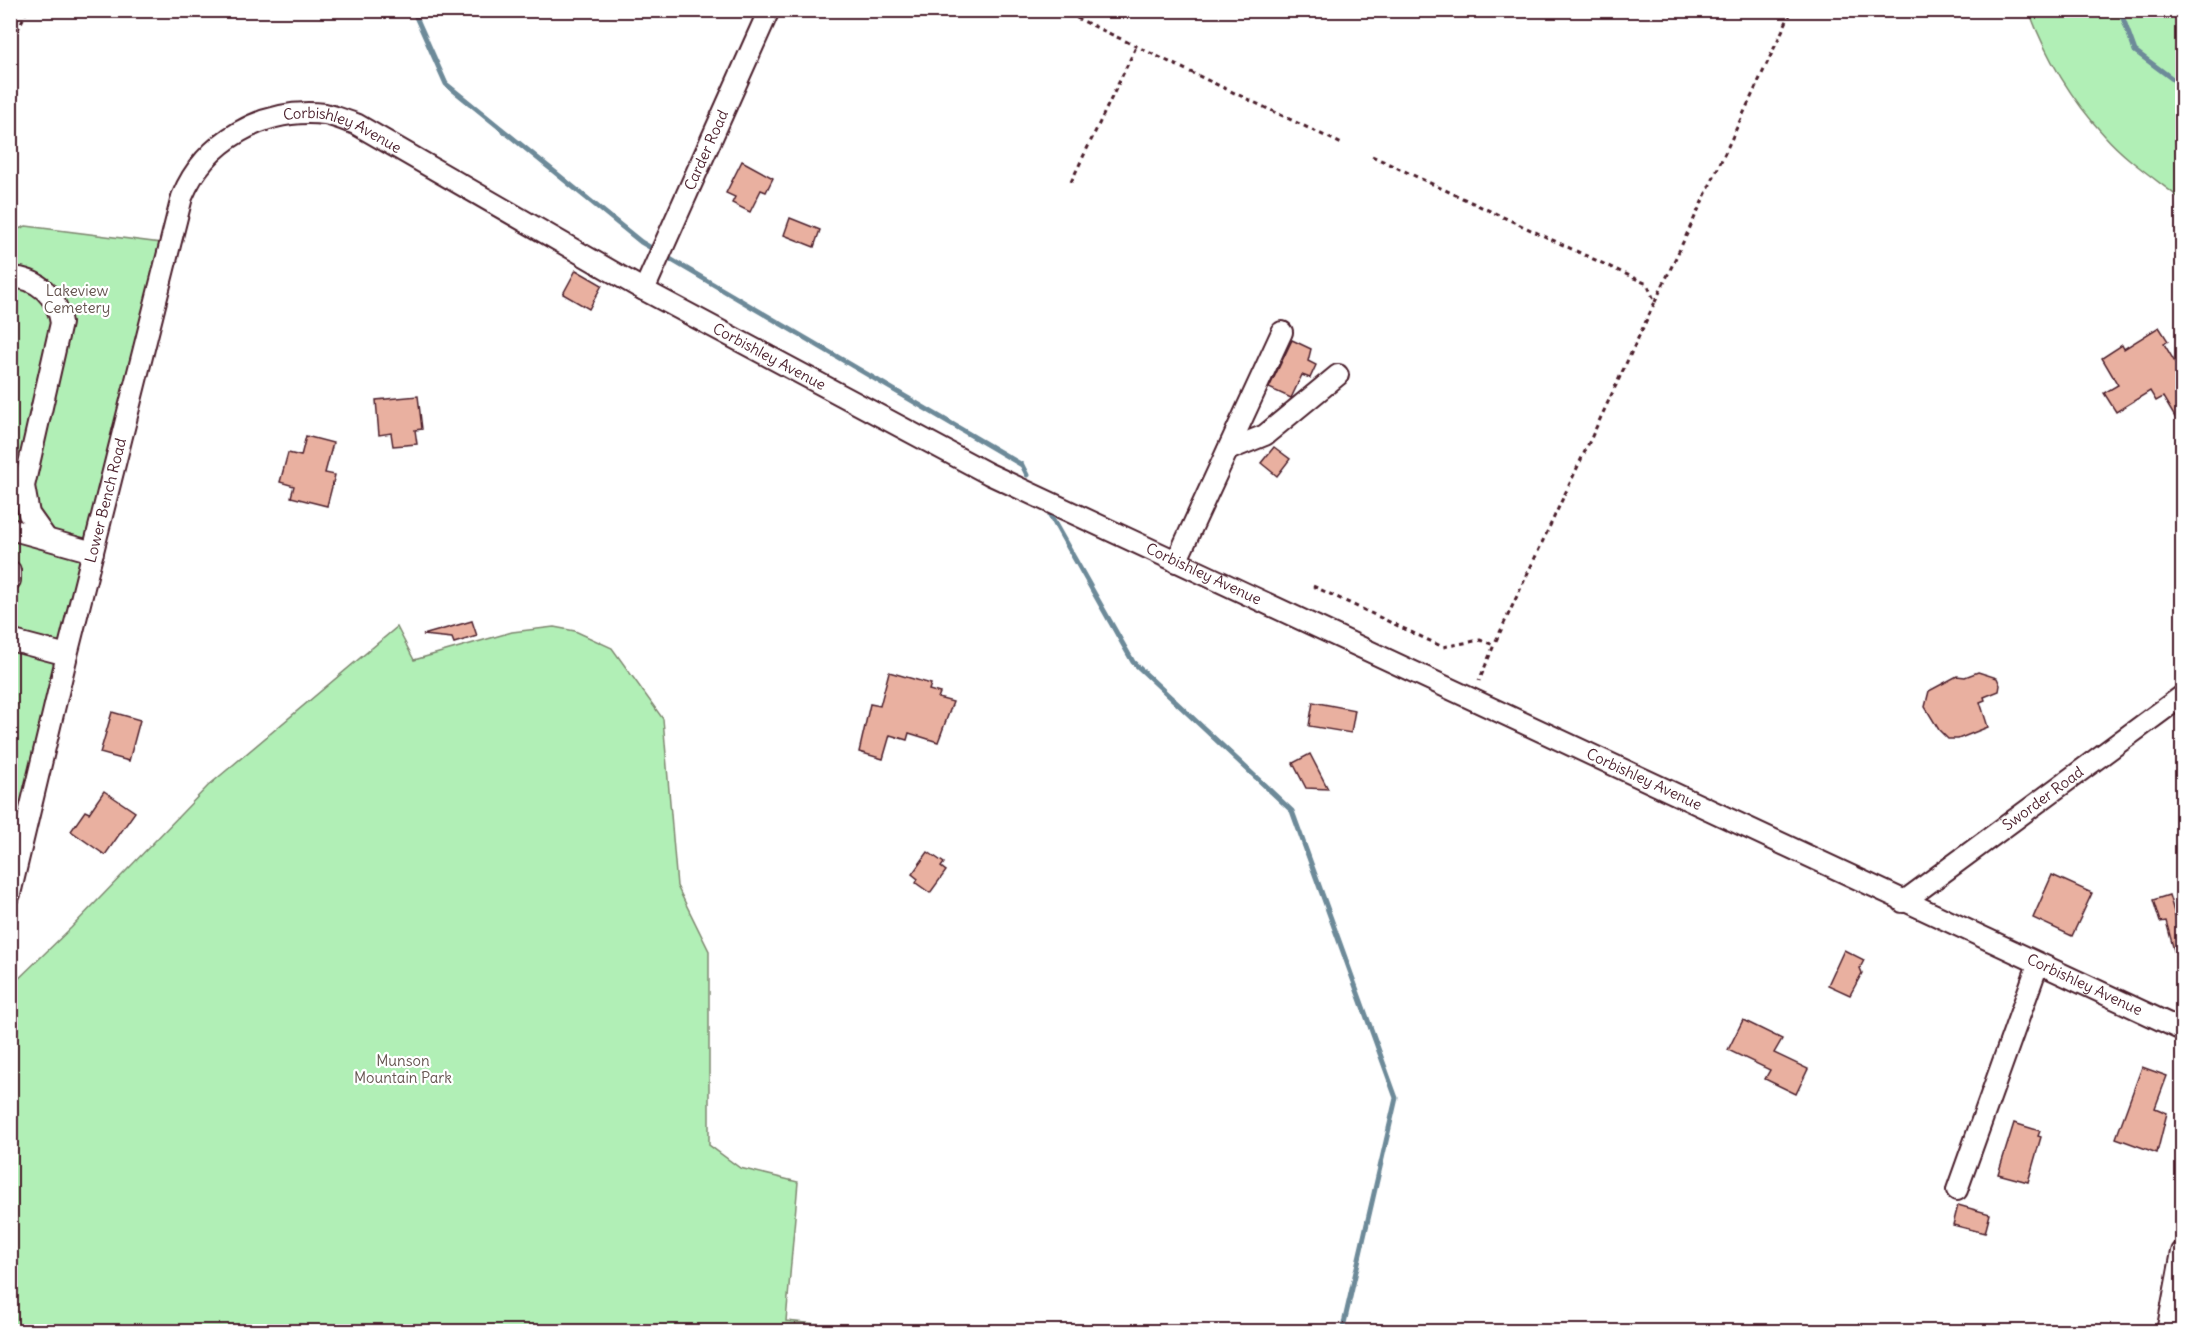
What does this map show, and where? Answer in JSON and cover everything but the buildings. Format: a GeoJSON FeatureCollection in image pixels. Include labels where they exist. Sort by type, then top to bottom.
{"type":"FeatureCollection","features":[{"type":"Feature","properties":{"kind":"street","name":"Carder Road"},"geometry":{"type":"LineString","coordinates":[[644,290],[769,10]]}},
{"type":"Feature","properties":{"kind":"street","name":"Corbishley Avenue"},"geometry":{"type":"LineString","coordinates":[[243,130],[274,117],[305,113],[328,115],[356,124],[644,290],[989,474],[1903,902],[2182,1030]]}},
{"type":"Feature","properties":{"kind":"street","name":"Lower Bench Road"},"geometry":{"type":"LineString","coordinates":[[10,894],[67,655],[182,198],[200,164],[212,151],[243,130]]}},
{"type":"Feature","properties":{"kind":"street"},"geometry":{"type":"LineString","coordinates":[[10,277],[28,279],[50,295],[56,303],[61,323],[24,486],[29,514],[46,538]]}},
{"type":"Feature","properties":{"kind":"street"},"geometry":{"type":"LineString","coordinates":[[1176,562],[1282,332]]}},
{"type":"Feature","properties":{"kind":"street"},"geometry":{"type":"LineString","coordinates":[[1228,450],[1265,435],[1338,375]]}},
{"type":"Feature","properties":{"kind":"street"},"geometry":{"type":"LineString","coordinates":[[10,529],[93,552]]}},
{"type":"Feature","properties":{"kind":"street"},"geometry":{"type":"LineString","coordinates":[[10,571],[10,580]]}},
{"type":"Feature","properties":{"kind":"street"},"geometry":{"type":"LineString","coordinates":[[10,640],[67,655]]}},
{"type":"Feature","properties":{"kind":"street","name":"Sworder Road"},"geometry":{"type":"LineString","coordinates":[[1903,902],[2182,696]]}},
{"type":"Feature","properties":{"kind":"street"},"geometry":{"type":"LineString","coordinates":[[1957,1190],[2038,964]]}},
{"type":"Feature","properties":{"kind":"street"},"geometry":{"type":"LineString","coordinates":[[2167,1332],[2182,1252]]}},
{"type":"Feature","properties":{"kind":"path"},"geometry":{"type":"LineString","coordinates":[[10,47],[27,10]]}},
{"type":"Feature","properties":{"kind":"path"},"geometry":{"type":"LineString","coordinates":[[1059,10],[1344,145]]}},
{"type":"Feature","properties":{"kind":"path"},"geometry":{"type":"LineString","coordinates":[[1471,700],[1494,645],[1792,10]]}},
{"type":"Feature","properties":{"kind":"path"},"geometry":{"type":"LineString","coordinates":[[1071,182],[1137,47]]}},
{"type":"Feature","properties":{"kind":"path"},"geometry":{"type":"LineString","coordinates":[[1372,156],[1647,284],[1654,302]]}},
{"type":"Feature","properties":{"kind":"path"},"geometry":{"type":"LineString","coordinates":[[1313,586],[1443,648],[1480,640],[1494,645]]}},
{"type":"Feature","properties":{"kind":"green space"},"geometry":{"type":"Polygon","coordinates":[[[2029,11],[2182,11],[2182,200],[2122,153],[2093,122],[2061,77],[2043,45],[2029,11]]]}},
{"type":"Feature","properties":{"kind":"green space","name":"Lakeview Cemetery"},"geometry":{"type":"Polygon","coordinates":[[[26,226],[161,243],[11,844],[11,232],[26,226]]]}},
{"type":"Feature","properties":{"kind":"green space","name":"Munson Mountain Park"},"geometry":{"type":"Polygon","coordinates":[[[397,627],[414,660],[512,632],[554,627],[575,631],[612,648],[663,719],[677,886],[709,951],[709,1145],[740,1168],[798,1182],[786,1321],[889,1331],[11,1331],[11,986],[71,928],[208,786],[397,627]]]}},
{"type":"Feature","properties":{"kind":"waterway"},"geometry":{"type":"LineString","coordinates":[[413,10],[446,84],[641,242],[1022,465],[1027,475]]}},
{"type":"Feature","properties":{"kind":"waterway"},"geometry":{"type":"LineString","coordinates":[[2120,10],[2135,51],[2182,86]]}},
{"type":"Feature","properties":{"kind":"waterway"},"geometry":{"type":"LineString","coordinates":[[1050,515],[1133,662],[1292,811],[1396,1098],[1342,1332]]}}]}
